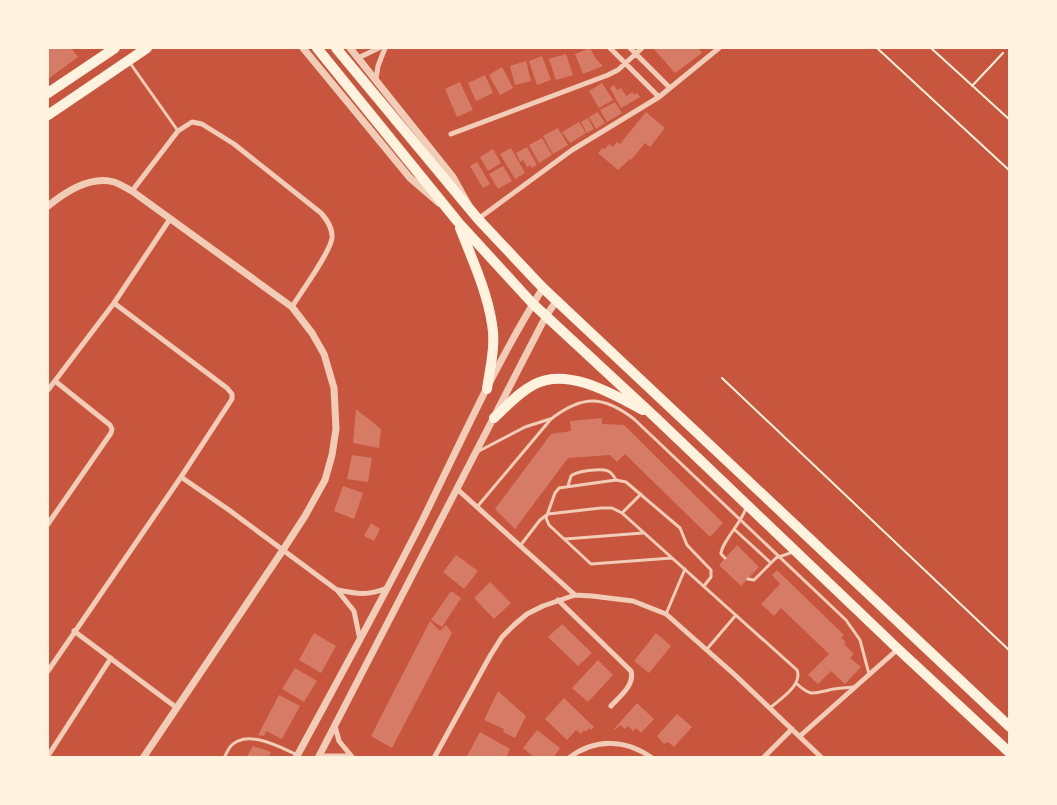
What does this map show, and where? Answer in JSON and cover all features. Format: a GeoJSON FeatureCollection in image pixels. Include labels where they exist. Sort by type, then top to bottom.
{"type":"FeatureCollection","features":[{"type":"Feature","properties":{"kind":"highway"},"geometry":{"type":"LineString","coordinates":[[48,93],[114,48]]}},
{"type":"Feature","properties":{"kind":"highway"},"geometry":{"type":"LineString","coordinates":[[48,115],[147,48]]}},
{"type":"Feature","properties":{"kind":"highway"},"geometry":{"type":"LineString","coordinates":[[316,48],[458,222],[533,304],[1010,753]]}},
{"type":"Feature","properties":{"kind":"highway"},"geometry":{"type":"LineString","coordinates":[[336,48],[478,219],[543,288],[1010,727]]}},
{"type":"Feature","properties":{"kind":"highway"},"geometry":{"type":"LineString","coordinates":[[458,222],[485,295],[492,325],[493,353],[487,389]]}},
{"type":"Feature","properties":{"kind":"highway"},"geometry":{"type":"LineString","coordinates":[[494,418],[522,392],[537,383],[552,379],[569,379],[604,389],[656,418]]}},
{"type":"Feature","properties":{"kind":"street"},"geometry":{"type":"LineString","coordinates":[[303,48],[410,178],[452,213]]}},
{"type":"Feature","properties":{"kind":"street"},"geometry":{"type":"LineString","coordinates":[[350,48],[454,177],[470,209]]}},
{"type":"Feature","properties":{"kind":"street"},"geometry":{"type":"LineString","coordinates":[[358,58],[379,48]]}},
{"type":"Feature","properties":{"kind":"street"},"geometry":{"type":"LineString","coordinates":[[376,79],[378,66],[385,48]]}},
{"type":"Feature","properties":{"kind":"street"},"geometry":{"type":"LineString","coordinates":[[610,48],[659,97]]}},
{"type":"Feature","properties":{"kind":"street"},"geometry":{"type":"LineString","coordinates":[[630,48],[670,88]]}},
{"type":"Feature","properties":{"kind":"street"},"geometry":{"type":"LineString","coordinates":[[451,134],[599,79],[618,70],[642,48]]}},
{"type":"Feature","properties":{"kind":"street"},"geometry":{"type":"LineString","coordinates":[[478,219],[572,150],[659,97],[719,48]]}},
{"type":"Feature","properties":{"kind":"street"},"geometry":{"type":"LineString","coordinates":[[132,191],[178,131],[192,122],[202,124],[234,144],[321,213],[328,220],[331,228],[332,239],[292,307]]}},
{"type":"Feature","properties":{"kind":"street"},"geometry":{"type":"LineString","coordinates":[[48,206],[70,190],[98,180],[114,182],[132,191],[292,307],[324,354],[334,388],[336,429],[332,455],[325,480],[283,550],[143,758]]}},
{"type":"Feature","properties":{"kind":"street"},"geometry":{"type":"LineString","coordinates":[[48,390],[114,303],[170,219]]}},
{"type":"Feature","properties":{"kind":"street"},"geometry":{"type":"LineString","coordinates":[[297,756],[360,641],[487,389],[543,288]]}},
{"type":"Feature","properties":{"kind":"street"},"geometry":{"type":"LineString","coordinates":[[352,757],[319,757],[546,316],[557,300]]}},
{"type":"Feature","properties":{"kind":"street"},"geometry":{"type":"LineString","coordinates":[[48,671],[232,399],[232,394],[214,377],[114,303]]}},
{"type":"Feature","properties":{"kind":"street"},"geometry":{"type":"LineString","coordinates":[[48,524],[112,429],[110,425],[55,381]]}},
{"type":"Feature","properties":{"kind":"street"},"geometry":{"type":"LineString","coordinates":[[181,477],[337,590],[354,611],[360,641]]}},
{"type":"Feature","properties":{"kind":"street"},"geometry":{"type":"LineString","coordinates":[[458,489],[575,595]]}},
{"type":"Feature","properties":{"kind":"street"},"geometry":{"type":"LineString","coordinates":[[337,590],[363,594],[375,593],[387,588]]}},
{"type":"Feature","properties":{"kind":"street"},"geometry":{"type":"LineString","coordinates":[[434,758],[502,637],[528,614],[558,600],[575,595],[633,601],[666,614],[792,728],[822,758]]}},
{"type":"Feature","properties":{"kind":"street"},"geometry":{"type":"LineString","coordinates":[[558,600],[631,671],[630,685],[612,706]]}},
{"type":"Feature","properties":{"kind":"street"},"geometry":{"type":"LineString","coordinates":[[74,631],[177,708]]}},
{"type":"Feature","properties":{"kind":"street"},"geometry":{"type":"LineString","coordinates":[[800,736],[898,649]]}},
{"type":"Feature","properties":{"kind":"street"},"geometry":{"type":"LineString","coordinates":[[48,756],[111,658]]}},
{"type":"Feature","properties":{"kind":"street"},"geometry":{"type":"LineString","coordinates":[[334,726],[339,741],[352,757]]}},
{"type":"Feature","properties":{"kind":"street"},"geometry":{"type":"LineString","coordinates":[[763,758],[792,728]]}},
{"type":"Feature","properties":{"kind":"street"},"geometry":{"type":"LineString","coordinates":[[569,758],[585,748],[612,742],[631,746],[652,758]]}},
{"type":"Feature","properties":{"kind":"lane"},"geometry":{"type":"LineString","coordinates":[[128,61],[178,131]]}},
{"type":"Feature","properties":{"kind":"lane"},"geometry":{"type":"LineString","coordinates":[[476,506],[551,419],[566,407],[583,401],[602,401],[619,407],[742,519],[852,626],[860,640],[869,674]]}},
{"type":"Feature","properties":{"kind":"lane"},"geometry":{"type":"LineString","coordinates":[[476,453],[514,432],[551,419]]}},
{"type":"Feature","properties":{"kind":"lane"},"geometry":{"type":"LineString","coordinates":[[568,486],[571,476],[576,472],[606,470],[616,480]]}},
{"type":"Feature","properties":{"kind":"lane"},"geometry":{"type":"LineString","coordinates":[[672,558],[595,565],[588,562],[549,525],[546,518],[556,490],[568,486],[616,480],[626,482],[680,528],[687,545],[709,568],[711,576],[704,586]]}},
{"type":"Feature","properties":{"kind":"lane"},"geometry":{"type":"LineString","coordinates":[[622,513],[640,494]]}},
{"type":"Feature","properties":{"kind":"lane"},"geometry":{"type":"LineString","coordinates":[[725,558],[722,554],[722,548],[742,519],[747,505]]}},
{"type":"Feature","properties":{"kind":"lane"},"geometry":{"type":"LineString","coordinates":[[520,546],[540,520],[548,514],[601,508],[612,508],[622,513],[797,670],[799,676],[796,683],[770,708]]}},
{"type":"Feature","properties":{"kind":"lane"},"geometry":{"type":"LineString","coordinates":[[735,530],[771,564]]}},
{"type":"Feature","properties":{"kind":"lane"},"geometry":{"type":"LineString","coordinates":[[564,540],[644,533]]}},
{"type":"Feature","properties":{"kind":"lane"},"geometry":{"type":"LineString","coordinates":[[748,579],[752,581],[757,579],[780,556],[796,552]]}},
{"type":"Feature","properties":{"kind":"lane"},"geometry":{"type":"LineString","coordinates":[[666,614],[685,569]]}},
{"type":"Feature","properties":{"kind":"lane"},"geometry":{"type":"LineString","coordinates":[[706,650],[736,615]]}},
{"type":"Feature","properties":{"kind":"lane"},"geometry":{"type":"LineString","coordinates":[[796,683],[806,692],[815,694],[832,689],[854,687]]}},
{"type":"Feature","properties":{"kind":"lane"},"geometry":{"type":"LineString","coordinates":[[224,758],[230,746],[250,739],[265,741],[297,756]]}},
{"type":"Feature","properties":{"kind":"path"},"geometry":{"type":"LineString","coordinates":[[877,48],[1010,171]]}},
{"type":"Feature","properties":{"kind":"path"},"geometry":{"type":"LineString","coordinates":[[931,48],[1010,120]]}},
{"type":"Feature","properties":{"kind":"path"},"geometry":{"type":"LineString","coordinates":[[972,86],[1003,53]]}},
{"type":"Feature","properties":{"kind":"path"},"geometry":{"type":"LineString","coordinates":[[722,378],[1010,651]]}},
{"type":"Feature","properties":{"kind":"building"},"geometry":{"type":"Polygon","coordinates":[[[48,48],[71,48],[78,57],[48,79],[48,48]]]}},
{"type":"Feature","properties":{"kind":"building"},"geometry":{"type":"Polygon","coordinates":[[[590,48],[596,59],[603,66],[583,74],[575,54],[590,48]]]}},
{"type":"Feature","properties":{"kind":"building"},"geometry":{"type":"Polygon","coordinates":[[[653,48],[698,48],[702,53],[675,73],[653,48]]]}},
{"type":"Feature","properties":{"kind":"building"},"geometry":{"type":"Polygon","coordinates":[[[566,54],[573,75],[556,80],[549,59],[566,54]]]}},
{"type":"Feature","properties":{"kind":"building"},"geometry":{"type":"Polygon","coordinates":[[[542,56],[551,80],[537,85],[529,61],[542,56]]]}},
{"type":"Feature","properties":{"kind":"building"},"geometry":{"type":"Polygon","coordinates":[[[526,61],[531,81],[515,85],[510,66],[526,61]]]}},
{"type":"Feature","properties":{"kind":"building"},"geometry":{"type":"Polygon","coordinates":[[[502,67],[513,88],[500,95],[489,75],[502,67]]]}},
{"type":"Feature","properties":{"kind":"building"},"geometry":{"type":"Polygon","coordinates":[[[485,75],[493,93],[476,101],[468,83],[485,75]]]}},
{"type":"Feature","properties":{"kind":"building"},"geometry":{"type":"Polygon","coordinates":[[[460,82],[473,110],[457,117],[445,89],[460,82]]]}},
{"type":"Feature","properties":{"kind":"building"},"geometry":{"type":"Polygon","coordinates":[[[602,83],[613,100],[599,108],[589,91],[602,83]]]}},
{"type":"Feature","properties":{"kind":"building"},"geometry":{"type":"Polygon","coordinates":[[[614,85],[617,90],[621,88],[626,96],[633,92],[634,95],[637,93],[640,97],[621,108],[610,88],[614,85]]]}},
{"type":"Feature","properties":{"kind":"building"},"geometry":{"type":"Polygon","coordinates":[[[615,102],[622,113],[607,122],[600,110],[615,102]]]}},
{"type":"Feature","properties":{"kind":"building"},"geometry":{"type":"Polygon","coordinates":[[[598,112],[605,123],[596,129],[589,117],[598,112]]]}},
{"type":"Feature","properties":{"kind":"building"},"geometry":{"type":"Polygon","coordinates":[[[646,112],[665,128],[650,147],[645,143],[631,160],[618,170],[598,153],[609,144],[613,147],[617,142],[620,144],[646,112]]]}},
{"type":"Feature","properties":{"kind":"building"},"geometry":{"type":"Polygon","coordinates":[[[588,118],[594,129],[587,133],[581,122],[588,118]]]}},
{"type":"Feature","properties":{"kind":"building"},"geometry":{"type":"Polygon","coordinates":[[[579,122],[586,133],[570,143],[562,132],[579,122]]]}},
{"type":"Feature","properties":{"kind":"building"},"geometry":{"type":"Polygon","coordinates":[[[558,128],[568,145],[553,154],[543,136],[558,128]]]}},
{"type":"Feature","properties":{"kind":"building"},"geometry":{"type":"Polygon","coordinates":[[[542,138],[552,155],[539,163],[529,145],[542,138]]]}},
{"type":"Feature","properties":{"kind":"building"},"geometry":{"type":"Polygon","coordinates":[[[527,147],[537,165],[532,168],[530,165],[527,167],[523,160],[520,162],[516,153],[527,147]]]}},
{"type":"Feature","properties":{"kind":"building"},"geometry":{"type":"Polygon","coordinates":[[[511,148],[525,173],[515,179],[500,154],[511,148]]]}},
{"type":"Feature","properties":{"kind":"building"},"geometry":{"type":"Polygon","coordinates":[[[493,149],[501,163],[488,171],[480,157],[493,149]]]}},
{"type":"Feature","properties":{"kind":"building"},"geometry":{"type":"Polygon","coordinates":[[[477,162],[490,184],[483,188],[470,166],[477,162]]]}},
{"type":"Feature","properties":{"kind":"building"},"geometry":{"type":"Polygon","coordinates":[[[503,166],[512,181],[498,189],[489,174],[503,166]]]}},
{"type":"Feature","properties":{"kind":"building"},"geometry":{"type":"Polygon","coordinates":[[[356,409],[381,429],[379,448],[353,443],[356,409]]]}},
{"type":"Feature","properties":{"kind":"building"},"geometry":{"type":"Polygon","coordinates":[[[602,418],[602,424],[624,425],[723,523],[710,537],[625,454],[617,462],[610,455],[568,458],[515,529],[495,509],[551,434],[571,431],[570,421],[602,418]]]}},
{"type":"Feature","properties":{"kind":"building"},"geometry":{"type":"Polygon","coordinates":[[[352,455],[372,458],[368,482],[347,479],[352,455]]]}},
{"type":"Feature","properties":{"kind":"building"},"geometry":{"type":"Polygon","coordinates":[[[343,486],[363,493],[354,519],[334,511],[343,486]]]}},
{"type":"Feature","properties":{"kind":"building"},"geometry":{"type":"Polygon","coordinates":[[[371,523],[380,529],[374,541],[364,536],[371,523]]]}},
{"type":"Feature","properties":{"kind":"building"},"geometry":{"type":"Polygon","coordinates":[[[737,545],[759,567],[741,586],[719,565],[737,545]]]}},
{"type":"Feature","properties":{"kind":"building"},"geometry":{"type":"Polygon","coordinates":[[[456,555],[478,571],[464,589],[443,572],[456,555]]]}},
{"type":"Feature","properties":{"kind":"building"},"geometry":{"type":"Polygon","coordinates":[[[777,570],[844,635],[841,638],[846,642],[844,644],[854,654],[850,658],[861,667],[845,684],[831,671],[818,684],[808,675],[829,654],[781,608],[774,616],[761,604],[780,584],[772,575],[777,570]]]}},
{"type":"Feature","properties":{"kind":"building"},"geometry":{"type":"Polygon","coordinates":[[[490,582],[511,603],[494,619],[474,598],[490,582]]]}},
{"type":"Feature","properties":{"kind":"building"},"geometry":{"type":"Polygon","coordinates":[[[451,591],[461,598],[442,627],[431,620],[451,591]]]}},
{"type":"Feature","properties":{"kind":"building"},"geometry":{"type":"Polygon","coordinates":[[[430,621],[440,631],[446,625],[452,633],[392,748],[371,736],[430,621]]]}},
{"type":"Feature","properties":{"kind":"building"},"geometry":{"type":"Polygon","coordinates":[[[562,624],[592,653],[578,666],[548,637],[562,624]]]}},
{"type":"Feature","properties":{"kind":"building"},"geometry":{"type":"Polygon","coordinates":[[[314,633],[336,646],[321,673],[299,660],[314,633]]]}},
{"type":"Feature","properties":{"kind":"building"},"geometry":{"type":"Polygon","coordinates":[[[656,633],[671,646],[649,673],[634,661],[656,633]]]}},
{"type":"Feature","properties":{"kind":"building"},"geometry":{"type":"Polygon","coordinates":[[[598,660],[613,675],[588,702],[572,688],[598,660]]]}},
{"type":"Feature","properties":{"kind":"building"},"geometry":{"type":"Polygon","coordinates":[[[295,668],[317,681],[304,702],[282,689],[295,668]]]}},
{"type":"Feature","properties":{"kind":"building"},"geometry":{"type":"Polygon","coordinates":[[[498,691],[526,716],[515,738],[503,732],[504,729],[484,720],[498,691]]]}},
{"type":"Feature","properties":{"kind":"building"},"geometry":{"type":"Polygon","coordinates":[[[279,695],[300,706],[282,739],[266,731],[264,736],[258,735],[279,695]]]}},
{"type":"Feature","properties":{"kind":"building"},"geometry":{"type":"Polygon","coordinates":[[[564,698],[594,727],[591,730],[589,728],[586,732],[584,730],[581,734],[576,730],[567,740],[545,719],[564,698]]]}},
{"type":"Feature","properties":{"kind":"building"},"geometry":{"type":"Polygon","coordinates":[[[637,703],[654,719],[641,733],[636,728],[633,731],[628,726],[625,729],[620,725],[615,730],[614,729],[637,703]]]}},
{"type":"Feature","properties":{"kind":"building"},"geometry":{"type":"Polygon","coordinates":[[[677,714],[692,727],[674,747],[668,742],[664,744],[657,736],[677,714]]]}},
{"type":"Feature","properties":{"kind":"building"},"geometry":{"type":"Polygon","coordinates":[[[537,730],[560,748],[553,758],[535,758],[523,748],[537,730]]]}},
{"type":"Feature","properties":{"kind":"building"},"geometry":{"type":"Polygon","coordinates":[[[480,732],[510,749],[506,758],[470,758],[467,756],[480,732]]]}},
{"type":"Feature","properties":{"kind":"building"},"geometry":{"type":"Polygon","coordinates":[[[253,746],[271,752],[268,758],[246,758],[253,746]]]}}]}
